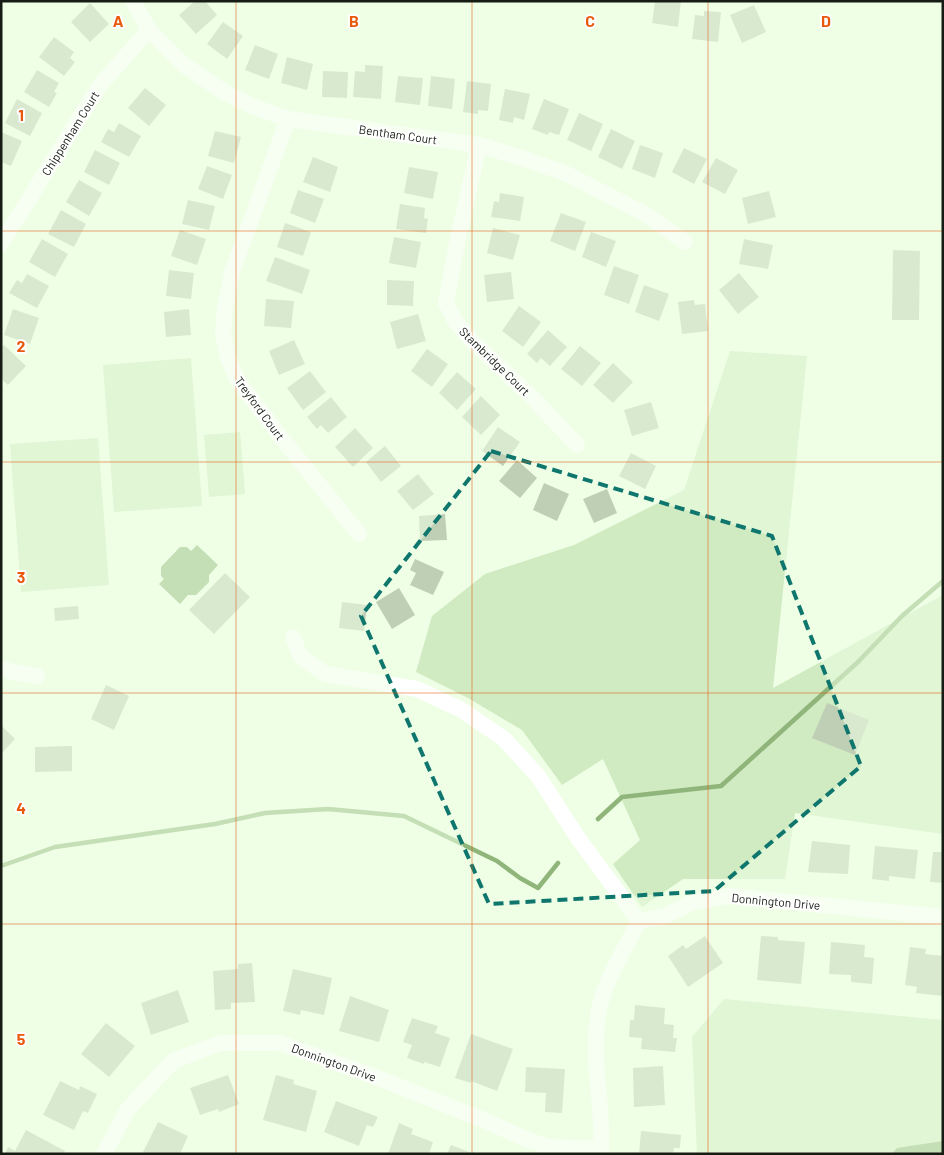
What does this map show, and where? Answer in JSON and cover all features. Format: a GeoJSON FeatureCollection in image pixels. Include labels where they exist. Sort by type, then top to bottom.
{"type":"FeatureCollection","features":[{"type":"Feature","properties":{"kind":"street","name":"Bentham Court"},"geometry":{"type":"LineString","coordinates":[[133,1],[149,30],[184,65],[224,92],[254,107],[288,119],[479,145],[528,160],[567,174],[645,214],[685,242]]}},
{"type":"Feature","properties":{"kind":"street","name":"Chippenham Court"},"geometry":{"type":"LineString","coordinates":[[1,244],[100,85],[149,30]]}},
{"type":"Feature","properties":{"kind":"street","name":"Treyford Court"},"geometry":{"type":"LineString","coordinates":[[288,119],[232,272],[225,308],[223,333],[228,358],[238,381],[284,442],[359,534]]}},
{"type":"Feature","properties":{"kind":"street","name":"Stambridge Court"},"geometry":{"type":"LineString","coordinates":[[479,145],[446,303],[455,321],[472,341],[532,397],[577,445]]}},
{"type":"Feature","properties":{"kind":"street"},"geometry":{"type":"LineString","coordinates":[[294,638],[300,656],[325,674],[417,689],[462,710],[504,739],[538,776],[578,838],[639,921]]}},
{"type":"Feature","properties":{"kind":"street"},"geometry":{"type":"LineString","coordinates":[[1,668],[37,676]]}},
{"type":"Feature","properties":{"kind":"street","name":"Donnington Drive"},"geometry":{"type":"LineString","coordinates":[[104,1154],[128,1109],[173,1061],[220,1043],[279,1042],[408,1090],[528,1140],[550,1147],[601,1151],[596,1055],[598,1015],[604,992],[639,921],[666,916],[691,903],[728,896],[943,917]]}},
{"type":"Feature","properties":{"kind":"highlighted area"},"geometry":{"type":"Polygon","coordinates":[[[491,451],[772,536],[861,766],[714,891],[489,904],[361,616],[491,451]]]}},
{"type":"Feature","properties":{"kind":"shaded area"},"geometry":{"type":"Polygon","coordinates":[[[730,351],[807,356],[773,688],[943,595],[943,834],[795,813],[785,879],[683,879],[642,907],[613,864],[640,840],[603,759],[562,785],[522,730],[468,698],[416,672],[432,616],[485,574],[574,545],[684,490],[730,351]]]}},
{"type":"Feature","properties":{"kind":"shaded area"},"geometry":{"type":"Polygon","coordinates":[[[191,358],[202,506],[114,512],[103,365],[191,358]]]}},
{"type":"Feature","properties":{"kind":"shaded area"},"geometry":{"type":"Polygon","coordinates":[[[240,432],[245,494],[209,497],[204,435],[240,432]]]}},
{"type":"Feature","properties":{"kind":"shaded area"},"geometry":{"type":"Polygon","coordinates":[[[98,438],[109,585],[21,592],[10,444],[98,438]]]}},
{"type":"Feature","properties":{"kind":"shaded area"},"geometry":{"type":"Polygon","coordinates":[[[197,545],[218,565],[209,575],[209,582],[196,595],[188,595],[180,604],[159,584],[164,579],[161,576],[161,567],[180,547],[187,547],[191,551],[197,545]]]}},
{"type":"Feature","properties":{"kind":"shaded area"},"geometry":{"type":"Polygon","coordinates":[[[724,999],[943,1020],[943,1154],[697,1154],[692,1037],[724,999]]]}},
{"type":"Feature","properties":{"kind":"shaded area"},"geometry":{"type":"Polygon","coordinates":[[[943,1141],[943,1154],[892,1154],[897,1148],[943,1141]]]}},
{"type":"Feature","properties":{"kind":"building"},"geometry":{"type":"Polygon","coordinates":[[[195,1],[205,1],[217,15],[196,34],[179,15],[195,1]]]}},
{"type":"Feature","properties":{"kind":"building"},"geometry":{"type":"Polygon","coordinates":[[[655,1],[681,1],[678,27],[652,23],[655,1]]]}},
{"type":"Feature","properties":{"kind":"building"},"geometry":{"type":"Polygon","coordinates":[[[90,3],[109,24],[90,42],[71,22],[90,3]]]}},
{"type":"Feature","properties":{"kind":"building"},"geometry":{"type":"Polygon","coordinates":[[[754,5],[766,32],[742,43],[730,15],[754,5]]]}},
{"type":"Feature","properties":{"kind":"building"},"geometry":{"type":"Polygon","coordinates":[[[704,11],[721,12],[718,42],[692,39],[695,15],[704,16],[704,11]]]}},
{"type":"Feature","properties":{"kind":"building"},"geometry":{"type":"Polygon","coordinates":[[[223,22],[243,36],[227,59],[207,44],[223,22]]]}},
{"type":"Feature","properties":{"kind":"building"},"geometry":{"type":"Polygon","coordinates":[[[54,37],[74,52],[70,58],[75,62],[64,76],[39,57],[54,37]]]}},
{"type":"Feature","properties":{"kind":"building"},"geometry":{"type":"Polygon","coordinates":[[[255,45],[278,54],[269,79],[245,70],[255,45]]]}},
{"type":"Feature","properties":{"kind":"building"},"geometry":{"type":"Polygon","coordinates":[[[287,57],[313,64],[307,90],[281,83],[287,57]]]}},
{"type":"Feature","properties":{"kind":"building"},"geometry":{"type":"Polygon","coordinates":[[[365,65],[383,66],[381,99],[353,97],[355,71],[365,72],[365,65]]]}},
{"type":"Feature","properties":{"kind":"building"},"geometry":{"type":"Polygon","coordinates":[[[37,70],[59,83],[54,92],[57,93],[49,107],[24,92],[37,70]]]}},
{"type":"Feature","properties":{"kind":"building"},"geometry":{"type":"Polygon","coordinates":[[[323,71],[348,72],[347,98],[322,97],[323,71]]]}},
{"type":"Feature","properties":{"kind":"building"},"geometry":{"type":"Polygon","coordinates":[[[398,76],[423,78],[420,105],[395,102],[398,76]]]}},
{"type":"Feature","properties":{"kind":"building"},"geometry":{"type":"Polygon","coordinates":[[[431,76],[455,79],[452,109],[428,106],[431,76]]]}},
{"type":"Feature","properties":{"kind":"building"},"geometry":{"type":"Polygon","coordinates":[[[467,81],[491,84],[488,111],[478,110],[478,114],[463,112],[467,81]]]}},
{"type":"Feature","properties":{"kind":"building"},"geometry":{"type":"Polygon","coordinates":[[[145,88],[166,105],[149,126],[128,108],[145,88]]]}},
{"type":"Feature","properties":{"kind":"building"},"geometry":{"type":"Polygon","coordinates":[[[505,89],[530,94],[524,120],[514,117],[513,123],[499,120],[505,89]]]}},
{"type":"Feature","properties":{"kind":"building"},"geometry":{"type":"Polygon","coordinates":[[[17,99],[42,113],[30,136],[5,123],[17,99]]]}},
{"type":"Feature","properties":{"kind":"building"},"geometry":{"type":"Polygon","coordinates":[[[544,99],[569,109],[559,135],[549,132],[548,135],[532,129],[544,99]]]}},
{"type":"Feature","properties":{"kind":"building"},"geometry":{"type":"Polygon","coordinates":[[[579,113],[603,124],[591,151],[567,140],[579,113]]]}},
{"type":"Feature","properties":{"kind":"building"},"geometry":{"type":"Polygon","coordinates":[[[119,123],[141,136],[129,157],[101,142],[108,129],[114,132],[119,123]]]}},
{"type":"Feature","properties":{"kind":"building"},"geometry":{"type":"Polygon","coordinates":[[[611,129],[635,141],[622,169],[598,157],[611,129]]]}},
{"type":"Feature","properties":{"kind":"building"},"geometry":{"type":"Polygon","coordinates":[[[215,131],[241,137],[234,163],[208,156],[215,131]]]}},
{"type":"Feature","properties":{"kind":"building"},"geometry":{"type":"Polygon","coordinates":[[[1,132],[22,141],[11,166],[1,162],[1,132]]]}},
{"type":"Feature","properties":{"kind":"building"},"geometry":{"type":"Polygon","coordinates":[[[640,145],[663,153],[655,178],[632,169],[640,145]]]}},
{"type":"Feature","properties":{"kind":"building"},"geometry":{"type":"Polygon","coordinates":[[[684,148],[707,159],[694,184],[672,172],[684,148]]]}},
{"type":"Feature","properties":{"kind":"building"},"geometry":{"type":"Polygon","coordinates":[[[95,150],[120,163],[109,185],[84,172],[95,150]]]}},
{"type":"Feature","properties":{"kind":"building"},"geometry":{"type":"Polygon","coordinates":[[[313,157],[338,167],[330,192],[303,182],[313,157]]]}},
{"type":"Feature","properties":{"kind":"building"},"geometry":{"type":"Polygon","coordinates":[[[716,158],[738,170],[725,194],[702,182],[716,158]]]}},
{"type":"Feature","properties":{"kind":"building"},"geometry":{"type":"Polygon","coordinates":[[[207,166],[232,175],[223,199],[198,189],[207,166]]]}},
{"type":"Feature","properties":{"kind":"building"},"geometry":{"type":"Polygon","coordinates":[[[409,167],[438,172],[433,199],[404,193],[409,167]]]}},
{"type":"Feature","properties":{"kind":"building"},"geometry":{"type":"Polygon","coordinates":[[[79,180],[102,193],[89,216],[66,202],[79,180]]]}},
{"type":"Feature","properties":{"kind":"building"},"geometry":{"type":"Polygon","coordinates":[[[298,190],[324,199],[315,223],[290,213],[298,190]]]}},
{"type":"Feature","properties":{"kind":"building"},"geometry":{"type":"Polygon","coordinates":[[[769,191],[776,217],[748,224],[742,198],[769,191]]]}},
{"type":"Feature","properties":{"kind":"building"},"geometry":{"type":"Polygon","coordinates":[[[500,193],[524,197],[520,221],[491,217],[494,201],[499,202],[500,193]]]}},
{"type":"Feature","properties":{"kind":"building"},"geometry":{"type":"Polygon","coordinates":[[[188,200],[215,206],[209,230],[182,224],[188,200]]]}},
{"type":"Feature","properties":{"kind":"building"},"geometry":{"type":"Polygon","coordinates":[[[400,204],[425,208],[424,218],[428,219],[426,233],[396,229],[400,204]]]}},
{"type":"Feature","properties":{"kind":"building"},"geometry":{"type":"Polygon","coordinates":[[[61,210],[86,224],[74,247],[48,234],[61,210]]]}},
{"type":"Feature","properties":{"kind":"building"},"geometry":{"type":"Polygon","coordinates":[[[561,213],[586,222],[575,251],[550,241],[561,213]]]}},
{"type":"Feature","properties":{"kind":"building"},"geometry":{"type":"Polygon","coordinates":[[[285,223],[311,232],[303,256],[277,247],[285,223]]]}},
{"type":"Feature","properties":{"kind":"building"},"geometry":{"type":"Polygon","coordinates":[[[493,228],[520,235],[513,260],[487,253],[493,228]]]}},
{"type":"Feature","properties":{"kind":"building"},"geometry":{"type":"Polygon","coordinates":[[[180,230],[206,239],[197,265],[171,256],[180,230]]]}},
{"type":"Feature","properties":{"kind":"building"},"geometry":{"type":"Polygon","coordinates":[[[591,232],[616,241],[606,267],[582,257],[591,232]]]}},
{"type":"Feature","properties":{"kind":"building"},"geometry":{"type":"Polygon","coordinates":[[[394,237],[421,242],[416,268],[389,263],[394,237]]]}},
{"type":"Feature","properties":{"kind":"building"},"geometry":{"type":"Polygon","coordinates":[[[42,239],[68,254],[55,277],[29,262],[42,239]]]}},
{"type":"Feature","properties":{"kind":"building"},"geometry":{"type":"Polygon","coordinates":[[[744,239],[773,245],[768,269],[739,264],[744,239]]]}},
{"type":"Feature","properties":{"kind":"building"},"geometry":{"type":"Polygon","coordinates":[[[893,250],[920,251],[919,320],[892,320],[893,250]]]}},
{"type":"Feature","properties":{"kind":"building"},"geometry":{"type":"Polygon","coordinates":[[[275,257],[310,270],[302,294],[266,281],[275,257]]]}},
{"type":"Feature","properties":{"kind":"building"},"geometry":{"type":"Polygon","coordinates":[[[614,266],[639,275],[629,304],[604,295],[614,266]]]}},
{"type":"Feature","properties":{"kind":"building"},"geometry":{"type":"Polygon","coordinates":[[[169,270],[194,273],[191,299],[166,296],[169,270]]]}},
{"type":"Feature","properties":{"kind":"building"},"geometry":{"type":"Polygon","coordinates":[[[511,272],[514,299],[487,302],[484,275],[511,272]]]}},
{"type":"Feature","properties":{"kind":"building"},"geometry":{"type":"Polygon","coordinates":[[[739,273],[759,297],[738,314],[719,290],[739,273]]]}},
{"type":"Feature","properties":{"kind":"building"},"geometry":{"type":"Polygon","coordinates":[[[27,274],[49,286],[37,308],[9,293],[17,280],[22,283],[27,274]]]}},
{"type":"Feature","properties":{"kind":"building"},"geometry":{"type":"Polygon","coordinates":[[[387,280],[414,281],[413,306],[387,305],[387,280]]]}},
{"type":"Feature","properties":{"kind":"building"},"geometry":{"type":"Polygon","coordinates":[[[644,285],[669,294],[659,321],[635,312],[644,285]]]}},
{"type":"Feature","properties":{"kind":"building"},"geometry":{"type":"Polygon","coordinates":[[[266,299],[294,301],[291,328],[264,326],[266,299]]]}},
{"type":"Feature","properties":{"kind":"building"},"geometry":{"type":"Polygon","coordinates":[[[694,300],[695,305],[705,304],[708,331],[682,334],[678,302],[694,300]]]}},
{"type":"Feature","properties":{"kind":"building"},"geometry":{"type":"Polygon","coordinates":[[[519,306],[541,322],[523,347],[502,331],[519,306]]]}},
{"type":"Feature","properties":{"kind":"building"},"geometry":{"type":"Polygon","coordinates":[[[13,309],[39,318],[30,344],[4,335],[13,309]]]}},
{"type":"Feature","properties":{"kind":"building"},"geometry":{"type":"Polygon","coordinates":[[[189,309],[191,335],[166,337],[164,312],[189,309]]]}},
{"type":"Feature","properties":{"kind":"building"},"geometry":{"type":"Polygon","coordinates":[[[418,314],[426,341],[397,349],[390,322],[418,314]]]}},
{"type":"Feature","properties":{"kind":"building"},"geometry":{"type":"Polygon","coordinates":[[[548,330],[567,347],[550,366],[541,358],[537,363],[527,354],[548,330]]]}},
{"type":"Feature","properties":{"kind":"building"},"geometry":{"type":"Polygon","coordinates":[[[294,340],[305,364],[279,375],[269,351],[294,340]]]}},
{"type":"Feature","properties":{"kind":"building"},"geometry":{"type":"Polygon","coordinates":[[[4,345],[26,366],[8,385],[1,379],[1,348],[4,345]]]}},
{"type":"Feature","properties":{"kind":"building"},"geometry":{"type":"Polygon","coordinates":[[[580,346],[601,363],[582,386],[561,369],[580,346]]]}},
{"type":"Feature","properties":{"kind":"building"},"geometry":{"type":"Polygon","coordinates":[[[427,349],[448,364],[432,387],[411,371],[427,349]]]}},
{"type":"Feature","properties":{"kind":"building"},"geometry":{"type":"Polygon","coordinates":[[[613,363],[633,382],[613,403],[593,385],[613,363]]]}},
{"type":"Feature","properties":{"kind":"building"},"geometry":{"type":"Polygon","coordinates":[[[310,371],[326,392],[303,410],[287,388],[310,371]]]}},
{"type":"Feature","properties":{"kind":"building"},"geometry":{"type":"Polygon","coordinates":[[[457,372],[476,389],[457,410],[439,393],[457,372]]]}},
{"type":"Feature","properties":{"kind":"building"},"geometry":{"type":"Polygon","coordinates":[[[481,396],[500,415],[481,435],[462,417],[481,396]]]}},
{"type":"Feature","properties":{"kind":"building"},"geometry":{"type":"Polygon","coordinates":[[[331,397],[347,417],[328,433],[321,425],[317,429],[307,417],[331,397]]]}},
{"type":"Feature","properties":{"kind":"building"},"geometry":{"type":"Polygon","coordinates":[[[651,402],[659,428],[632,436],[624,410],[651,402]]]}},
{"type":"Feature","properties":{"kind":"building"},"geometry":{"type":"Polygon","coordinates":[[[498,427],[520,442],[503,466],[482,451],[498,427]]]}},
{"type":"Feature","properties":{"kind":"building"},"geometry":{"type":"Polygon","coordinates":[[[355,428],[373,448],[353,467],[335,447],[355,428]]]}},
{"type":"Feature","properties":{"kind":"building"},"geometry":{"type":"Polygon","coordinates":[[[385,446],[401,466],[381,482],[366,462],[385,446]]]}},
{"type":"Feature","properties":{"kind":"building"},"geometry":{"type":"Polygon","coordinates":[[[631,453],[656,466],[645,489],[619,476],[631,453]]]}},
{"type":"Feature","properties":{"kind":"building"},"geometry":{"type":"Polygon","coordinates":[[[517,460],[537,478],[520,498],[499,481],[517,460]]]}},
{"type":"Feature","properties":{"kind":"building"},"geometry":{"type":"Polygon","coordinates":[[[418,474],[434,494],[413,510],[397,491],[418,474]]]}},
{"type":"Feature","properties":{"kind":"building"},"geometry":{"type":"Polygon","coordinates":[[[544,483],[569,494],[557,521],[533,510],[544,483]]]}},
{"type":"Feature","properties":{"kind":"building"},"geometry":{"type":"Polygon","coordinates":[[[607,489],[617,513],[594,523],[583,499],[607,489]]]}},
{"type":"Feature","properties":{"kind":"building"},"geometry":{"type":"Polygon","coordinates":[[[445,514],[447,540],[420,541],[419,516],[445,514]]]}},
{"type":"Feature","properties":{"kind":"building"},"geometry":{"type":"Polygon","coordinates":[[[415,559],[444,572],[433,595],[410,585],[416,573],[410,570],[415,559]]]}},
{"type":"Feature","properties":{"kind":"building"},"geometry":{"type":"Polygon","coordinates":[[[225,573],[250,597],[214,634],[189,610],[225,573]]]}},
{"type":"Feature","properties":{"kind":"building"},"geometry":{"type":"Polygon","coordinates":[[[399,588],[415,615],[392,629],[376,602],[399,588]]]}},
{"type":"Feature","properties":{"kind":"building"},"geometry":{"type":"Polygon","coordinates":[[[342,602],[367,605],[364,631],[339,628],[342,602]]]}},
{"type":"Feature","properties":{"kind":"building"},"geometry":{"type":"Polygon","coordinates":[[[78,606],[79,619],[55,621],[54,608],[78,606]]]}},
{"type":"Feature","properties":{"kind":"building"},"geometry":{"type":"Polygon","coordinates":[[[106,685],[129,696],[114,730],[91,719],[106,685]]]}},
{"type":"Feature","properties":{"kind":"building"},"geometry":{"type":"Polygon","coordinates":[[[827,703],[869,720],[855,755],[812,738],[827,703]]]}},
{"type":"Feature","properties":{"kind":"building"},"geometry":{"type":"Polygon","coordinates":[[[1,725],[15,739],[1,754],[1,725]]]}},
{"type":"Feature","properties":{"kind":"building"},"geometry":{"type":"Polygon","coordinates":[[[72,746],[72,771],[35,772],[35,747],[72,746]]]}},
{"type":"Feature","properties":{"kind":"building"},"geometry":{"type":"Polygon","coordinates":[[[812,841],[850,845],[848,874],[808,872],[812,841]]]}},
{"type":"Feature","properties":{"kind":"building"},"geometry":{"type":"Polygon","coordinates":[[[875,846],[918,850],[915,879],[889,876],[889,881],[872,879],[875,846]]]}},
{"type":"Feature","properties":{"kind":"building"},"geometry":{"type":"Polygon","coordinates":[[[933,852],[943,852],[943,883],[930,882],[933,852]]]}},
{"type":"Feature","properties":{"kind":"building"},"geometry":{"type":"Polygon","coordinates":[[[705,936],[723,963],[688,987],[668,956],[683,945],[686,949],[705,936]]]}},
{"type":"Feature","properties":{"kind":"building"},"geometry":{"type":"Polygon","coordinates":[[[761,936],[778,937],[778,940],[805,942],[801,984],[757,980],[761,936]]]}},
{"type":"Feature","properties":{"kind":"building"},"geometry":{"type":"Polygon","coordinates":[[[831,942],[865,945],[864,957],[874,958],[872,984],[851,982],[851,975],[829,974],[831,942]]]}},
{"type":"Feature","properties":{"kind":"building"},"geometry":{"type":"Polygon","coordinates":[[[910,947],[926,949],[925,954],[943,956],[943,996],[916,993],[917,987],[905,985],[910,947]]]}},
{"type":"Feature","properties":{"kind":"building"},"geometry":{"type":"Polygon","coordinates":[[[252,963],[255,1002],[231,1003],[231,1009],[215,1010],[213,971],[238,969],[238,964],[252,963]]]}},
{"type":"Feature","properties":{"kind":"building"},"geometry":{"type":"Polygon","coordinates":[[[293,969],[332,978],[324,1015],[301,1010],[300,1015],[283,1011],[293,969]]]}},
{"type":"Feature","properties":{"kind":"building"},"geometry":{"type":"Polygon","coordinates":[[[178,990],[189,1022],[151,1035],[141,1003],[178,990]]]}},
{"type":"Feature","properties":{"kind":"building"},"geometry":{"type":"Polygon","coordinates":[[[350,996],[389,1010],[379,1042],[339,1031],[350,996]]]}},
{"type":"Feature","properties":{"kind":"building"},"geometry":{"type":"Polygon","coordinates":[[[635,1005],[665,1008],[664,1024],[674,1025],[673,1038],[677,1038],[675,1052],[641,1049],[642,1038],[629,1037],[630,1020],[634,1020],[635,1005]]]}},
{"type":"Feature","properties":{"kind":"building"},"geometry":{"type":"Polygon","coordinates":[[[412,1018],[438,1026],[435,1033],[450,1038],[440,1067],[407,1058],[412,1045],[403,1042],[412,1018]]]}},
{"type":"Feature","properties":{"kind":"building"},"geometry":{"type":"Polygon","coordinates":[[[106,1023],[135,1046],[109,1077],[81,1054],[106,1023]]]}},
{"type":"Feature","properties":{"kind":"building"},"geometry":{"type":"Polygon","coordinates":[[[471,1034],[513,1049],[497,1091],[471,1081],[471,1083],[455,1078],[471,1034]]]}},
{"type":"Feature","properties":{"kind":"building"},"geometry":{"type":"Polygon","coordinates":[[[663,1066],[665,1105],[634,1107],[633,1068],[663,1066]]]}},
{"type":"Feature","properties":{"kind":"building"},"geometry":{"type":"Polygon","coordinates":[[[526,1067],[565,1069],[562,1113],[545,1112],[546,1093],[525,1092],[526,1067]]]}},
{"type":"Feature","properties":{"kind":"building"},"geometry":{"type":"Polygon","coordinates":[[[228,1075],[239,1104],[219,1112],[218,1109],[200,1115],[190,1088],[228,1075]]]}},
{"type":"Feature","properties":{"kind":"building"},"geometry":{"type":"Polygon","coordinates":[[[276,1075],[294,1080],[293,1084],[317,1091],[306,1132],[263,1120],[276,1075]]]}},
{"type":"Feature","properties":{"kind":"building"},"geometry":{"type":"Polygon","coordinates":[[[60,1081],[79,1090],[80,1086],[97,1094],[88,1113],[83,1111],[74,1130],[43,1115],[60,1081]]]}},
{"type":"Feature","properties":{"kind":"building"},"geometry":{"type":"Polygon","coordinates":[[[336,1101],[378,1117],[373,1127],[367,1125],[359,1146],[324,1132],[336,1101]]]}},
{"type":"Feature","properties":{"kind":"building"},"geometry":{"type":"Polygon","coordinates":[[[158,1122],[188,1136],[180,1154],[142,1154],[158,1122]]]}},
{"type":"Feature","properties":{"kind":"building"},"geometry":{"type":"Polygon","coordinates":[[[399,1123],[413,1129],[411,1134],[433,1142],[429,1154],[388,1154],[399,1123]]]}},
{"type":"Feature","properties":{"kind":"building"},"geometry":{"type":"Polygon","coordinates":[[[26,1130],[65,1151],[64,1154],[5,1154],[8,1147],[15,1151],[26,1130]]]}},
{"type":"Feature","properties":{"kind":"building"},"geometry":{"type":"Polygon","coordinates":[[[641,1131],[681,1135],[680,1148],[674,1148],[673,1154],[639,1154],[641,1131]]]}},
{"type":"Feature","properties":{"kind":"building"},"geometry":{"type":"Polygon","coordinates":[[[451,1145],[469,1152],[468,1154],[447,1154],[451,1145]]]}},
{"type":"Feature","properties":{"kind":"waterway"},"geometry":{"type":"LineString","coordinates":[[598,819],[622,797],[721,786],[858,662],[902,616],[943,581]]}},
{"type":"Feature","properties":{"kind":"waterway"},"geometry":{"type":"LineString","coordinates":[[1,866],[55,847],[215,824],[265,813],[328,809],[404,816],[497,861],[520,878],[538,888],[558,863]]}}]}
